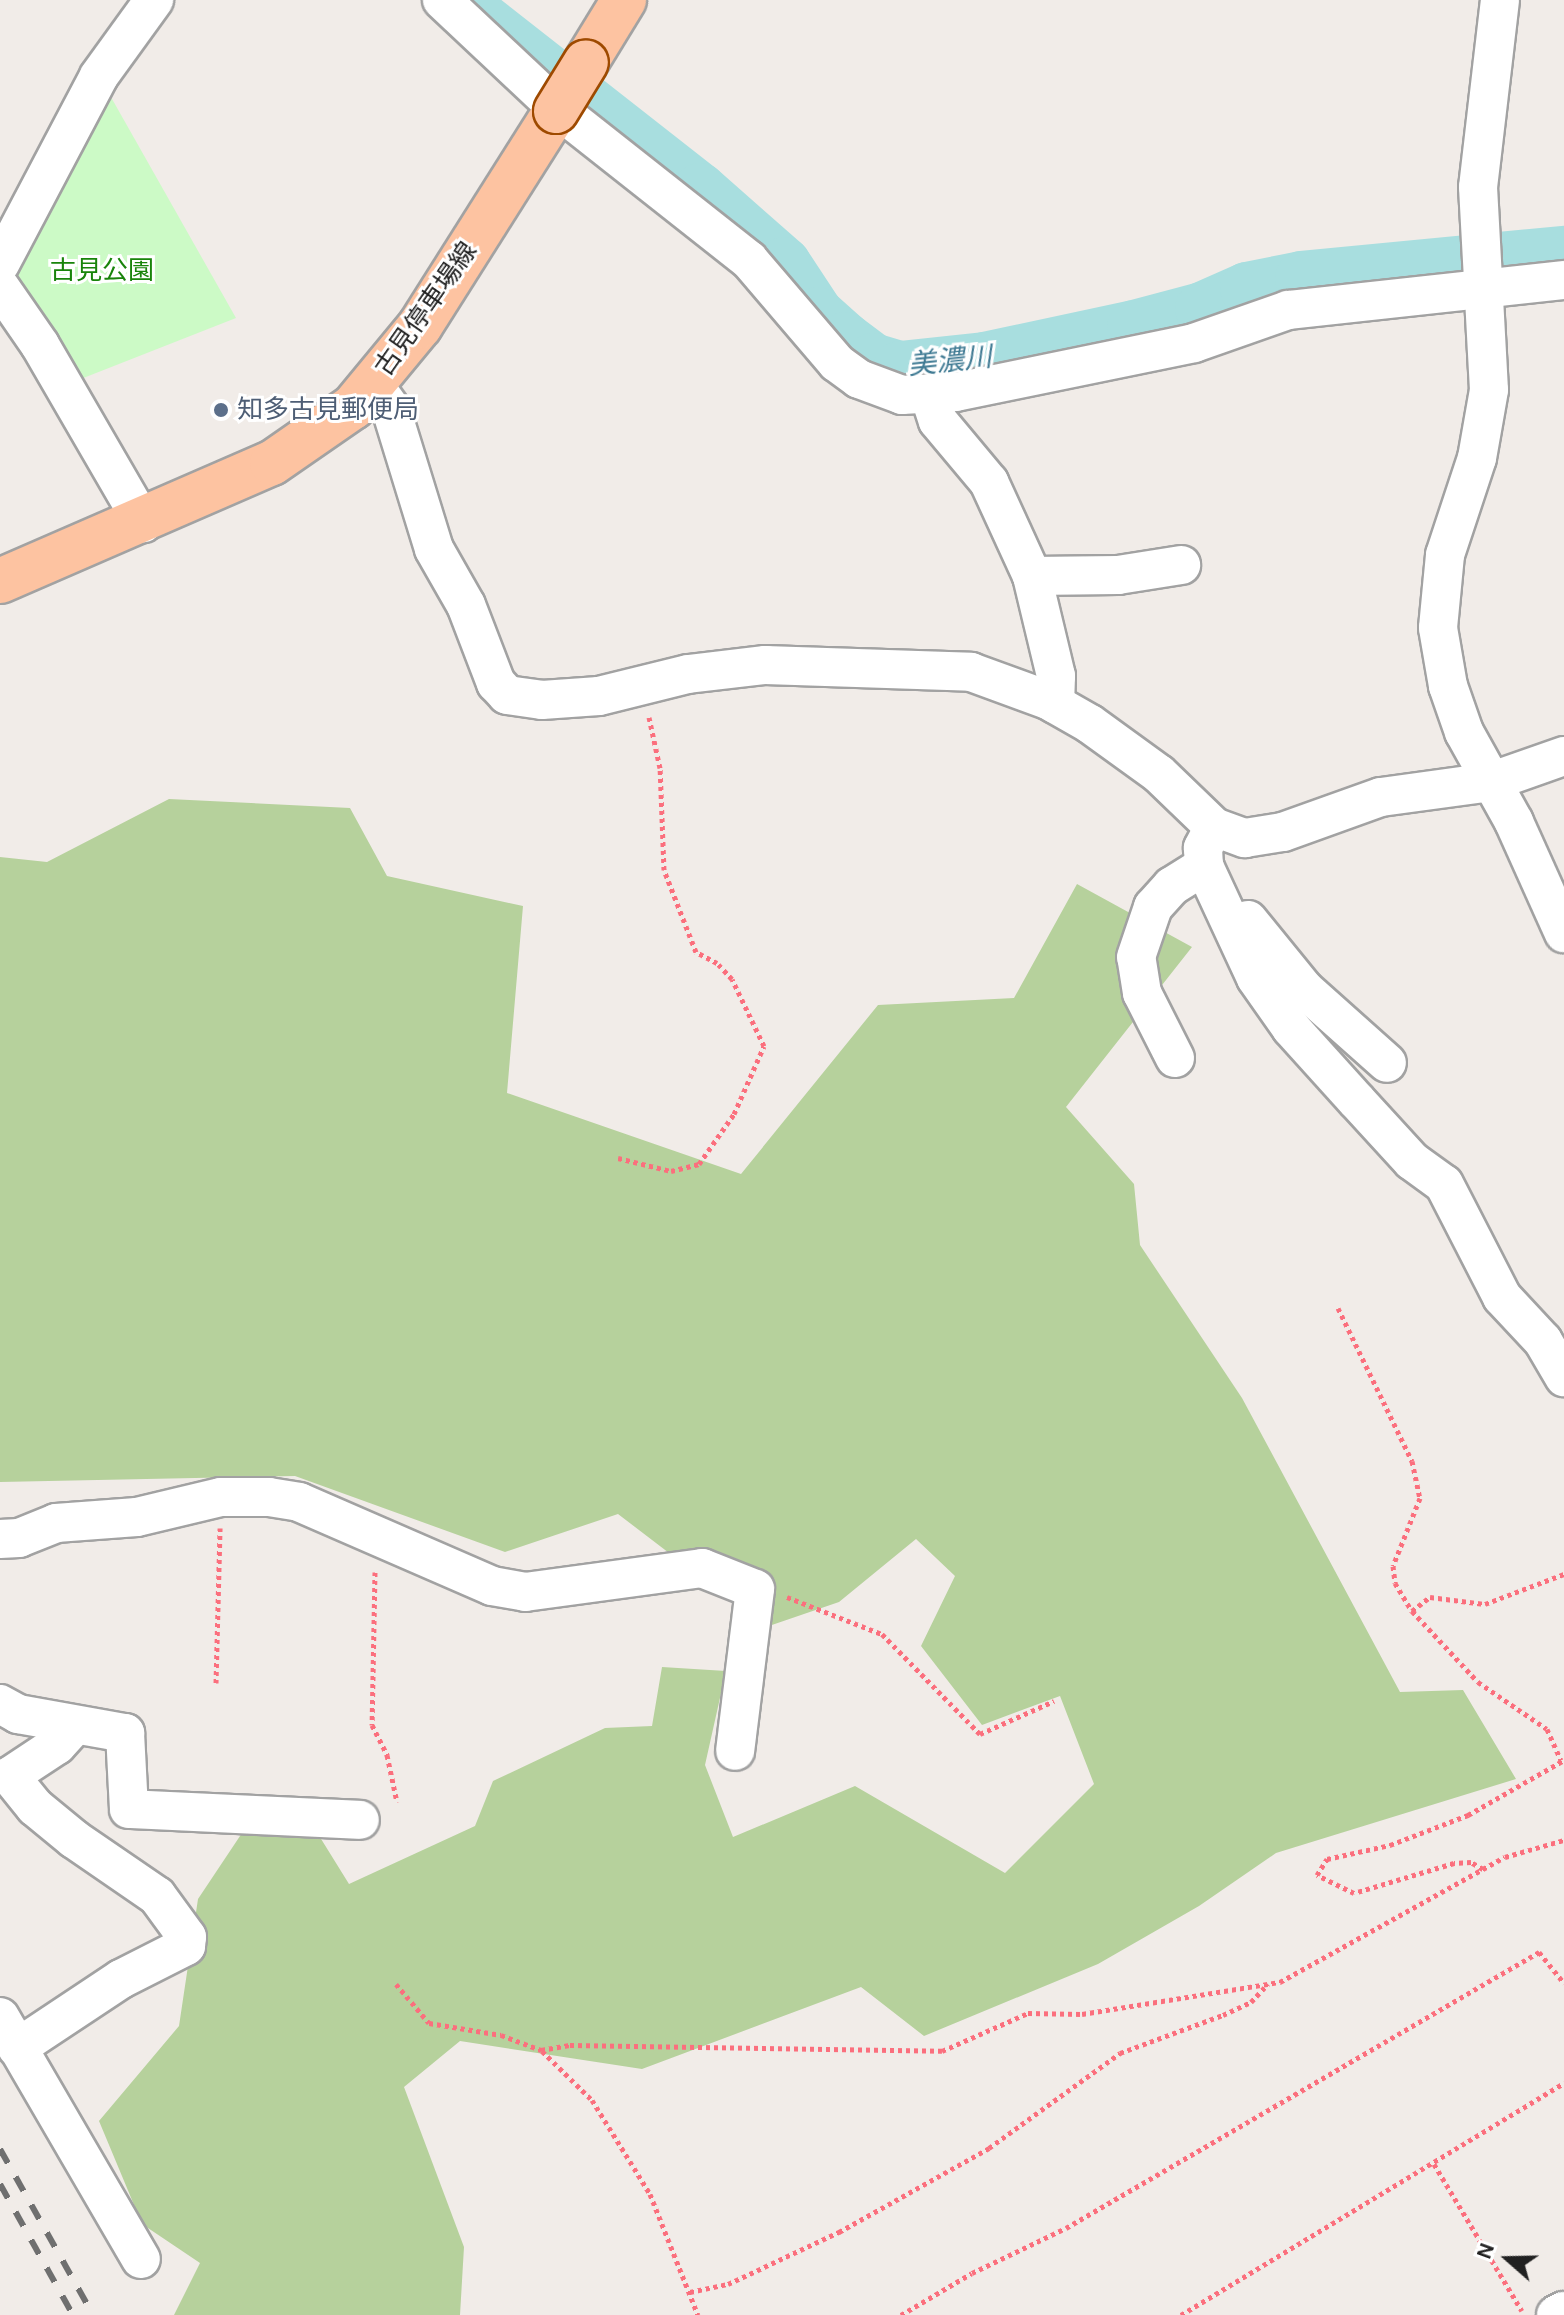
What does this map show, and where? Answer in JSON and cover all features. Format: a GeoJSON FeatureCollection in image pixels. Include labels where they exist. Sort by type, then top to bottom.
{"type":"FeatureCollection","features":[{"type":"Feature","properties":{"kind":"main road","name":"古見停車場線"},"geometry":{"type":"LineString","coordinates":[[0,581],[143,523],[272,463],[342,415],[373,384],[420,326],[624,0]]}},
{"type":"Feature","properties":{"kind":"street"},"geometry":{"type":"LineString","coordinates":[[0,264],[99,76],[154,0]]}},
{"type":"Feature","properties":{"kind":"street"},"geometry":{"type":"LineString","coordinates":[[442,0],[557,110],[749,260],[837,363],[882,389],[930,397],[1194,343],[1288,310],[1564,280]]}},
{"type":"Feature","properties":{"kind":"street"},"geometry":{"type":"LineString","coordinates":[[1500,0],[1478,187],[1486,288],[1489,390],[1477,458],[1445,555],[1438,628],[1448,686],[1490,782],[1564,933]]}},
{"type":"Feature","properties":{"kind":"street"},"geometry":{"type":"LineString","coordinates":[[0,287],[40,345],[143,523]]}},
{"type":"Feature","properties":{"kind":"street"},"geometry":{"type":"LineString","coordinates":[[373,384],[391,409],[434,549],[466,605],[496,683],[507,695],[542,700],[599,696],[688,674],[765,665],[971,672],[1055,704],[1159,774],[1222,831],[1283,832],[1381,797],[1490,782],[1564,756]]}},
{"type":"Feature","properties":{"kind":"street"},"geometry":{"type":"LineString","coordinates":[[930,397],[938,421],[989,482],[1032,576],[1056,676],[1055,704]]}},
{"type":"Feature","properties":{"kind":"street"},"geometry":{"type":"LineString","coordinates":[[1032,576],[1118,575],[1181,565]]}},
{"type":"Feature","properties":{"kind":"street"},"geometry":{"type":"LineString","coordinates":[[1222,831],[1203,848],[1204,866],[1264,991],[1291,1028],[1412,1161],[1444,1184],[1502,1297],[1543,1341],[1564,1377]]}},
{"type":"Feature","properties":{"kind":"street"},"geometry":{"type":"LineString","coordinates":[[1222,831],[1222,851],[1251,927],[1304,989],[1387,1063]]}},
{"type":"Feature","properties":{"kind":"street"},"geometry":{"type":"LineString","coordinates":[[1175,1058],[1142,993],[1136,957],[1153,907],[1172,886],[1204,866]]}},
{"type":"Feature","properties":{"kind":"street"},"geometry":{"type":"LineString","coordinates":[[0,1539],[19,1538],[56,1523],[137,1517],[221,1497],[299,1502],[492,1586],[525,1592],[702,1568],[755,1589],[735,1751]]}},
{"type":"Feature","properties":{"kind":"street"},"geometry":{"type":"LineString","coordinates":[[0,1704],[18,1714],[125,1733],[129,1809],[360,1820]]}},
{"type":"Feature","properties":{"kind":"street"},"geometry":{"type":"LineString","coordinates":[[75,1725],[57,1745],[10,1776],[35,1807],[74,1839],[157,1896],[187,1937],[186,1946],[8,2032],[141,2259]]}},
{"type":"Feature","properties":{"kind":"street"},"geometry":{"type":"LineString","coordinates":[[1556,2315],[1564,2311]]}},
{"type":"Feature","properties":{"kind":"path"},"geometry":{"type":"LineString","coordinates":[[618,1158],[671,1171],[699,1164],[734,1114],[764,1046],[732,979],[696,952],[664,870],[660,768],[642,685]]}},
{"type":"Feature","properties":{"kind":"path"},"geometry":{"type":"LineString","coordinates":[[1338,1308],[1412,1461],[1420,1498],[1393,1566],[1395,1583],[1412,1611],[1478,1682],[1547,1729],[1562,1760],[1516,1792],[1468,1815],[1390,1845],[1327,1859],[1317,1875],[1354,1893],[1454,1863],[1471,1862],[1483,1869]]}},
{"type":"Feature","properties":{"kind":"path"},"geometry":{"type":"LineString","coordinates":[[216,1683],[221,1497]]}},
{"type":"Feature","properties":{"kind":"path"},"geometry":{"type":"LineString","coordinates":[[379,1537],[372,1725],[387,1755],[397,1802]]}},
{"type":"Feature","properties":{"kind":"path"},"geometry":{"type":"LineString","coordinates":[[1412,1611],[1430,1597],[1485,1604],[1564,1574]]}},
{"type":"Feature","properties":{"kind":"path"},"geometry":{"type":"LineString","coordinates":[[755,1589],[807,1602],[882,1634],[980,1734],[1054,1701]]}},
{"type":"Feature","properties":{"kind":"path"},"geometry":{"type":"LineString","coordinates":[[541,2050],[570,2045],[942,2051],[1028,2013],[1082,2014],[1268,1984],[1338,1954],[1483,1869],[1527,1849],[1564,1840]]}},
{"type":"Feature","properties":{"kind":"path"},"geometry":{"type":"LineString","coordinates":[[901,2315],[972,2273],[1066,2228],[1539,1952],[1564,1983]]}},
{"type":"Feature","properties":{"kind":"path"},"geometry":{"type":"LineString","coordinates":[[396,1984],[429,2023],[501,2035],[541,2050],[565,2068],[612,2132],[650,2194],[698,2315]]}},
{"type":"Feature","properties":{"kind":"path"},"geometry":{"type":"LineString","coordinates":[[690,2292],[728,2284],[839,2232],[989,2148],[1120,2053],[1251,2002],[1268,1984]]}},
{"type":"Feature","properties":{"kind":"path"},"geometry":{"type":"LineString","coordinates":[[1181,2315],[1564,2083]]}},
{"type":"Feature","properties":{"kind":"path"},"geometry":{"type":"LineString","coordinates":[[1434,2164],[1525,2315]]}},
{"type":"Feature","properties":{"kind":"green space","name":"古見公園"},"geometry":{"type":"Polygon","coordinates":[[[99,76],[236,318],[63,386],[0,264],[99,76]]]}},
{"type":"Feature","properties":{"kind":"green space"},"geometry":{"type":"Polygon","coordinates":[[[169,799],[350,808],[387,876],[523,906],[507,1093],[741,1174],[878,1005],[1014,998],[1077,884],[1192,947],[1066,1107],[1134,1184],[1140,1245],[1242,1398],[1400,1692],[1463,1690],[1516,1779],[1276,1853],[1199,1906],[1098,1964],[924,2036],[861,1987],[642,2069],[460,2041],[404,2087],[464,2247],[460,2315],[174,2315],[200,2263],[142,2224],[99,2121],[179,2026],[198,1899],[248,1824],[318,1834],[349,1884],[475,1826],[493,1781],[605,1728],[652,1726],[662,1667],[726,1671],[705,1765],[733,1837],[855,1786],[1005,1873],[1094,1784],[1060,1696],[982,1725],[921,1646],[955,1576],[916,1539],[839,1602],[766,1627],[618,1514],[505,1552],[295,1476],[0,1482],[0,857],[47,862],[169,799]]]}},
{"type":"Feature","properties":{"kind":"waterway","name":"美濃川"},"geometry":{"type":"LineString","coordinates":[[478,16],[700,190],[784,264],[817,314],[845,339],[873,360],[900,368],[985,359],[1134,327],[1202,309],[1247,289],[1302,278],[1564,253]]}},
{"type":"Feature","properties":{"kind":"railway"},"geometry":{"type":"LineString","coordinates":[[0,2149],[93,2315]]}},
{"type":"Feature","properties":{"kind":"railway"},"geometry":{"type":"LineString","coordinates":[[0,2184],[73,2315]]}},
{"type":"Feature","properties":{"kind":"place","name":"知多古見郵便局"},"geometry":{"type":"Point","coordinates":[221,410]}}]}
